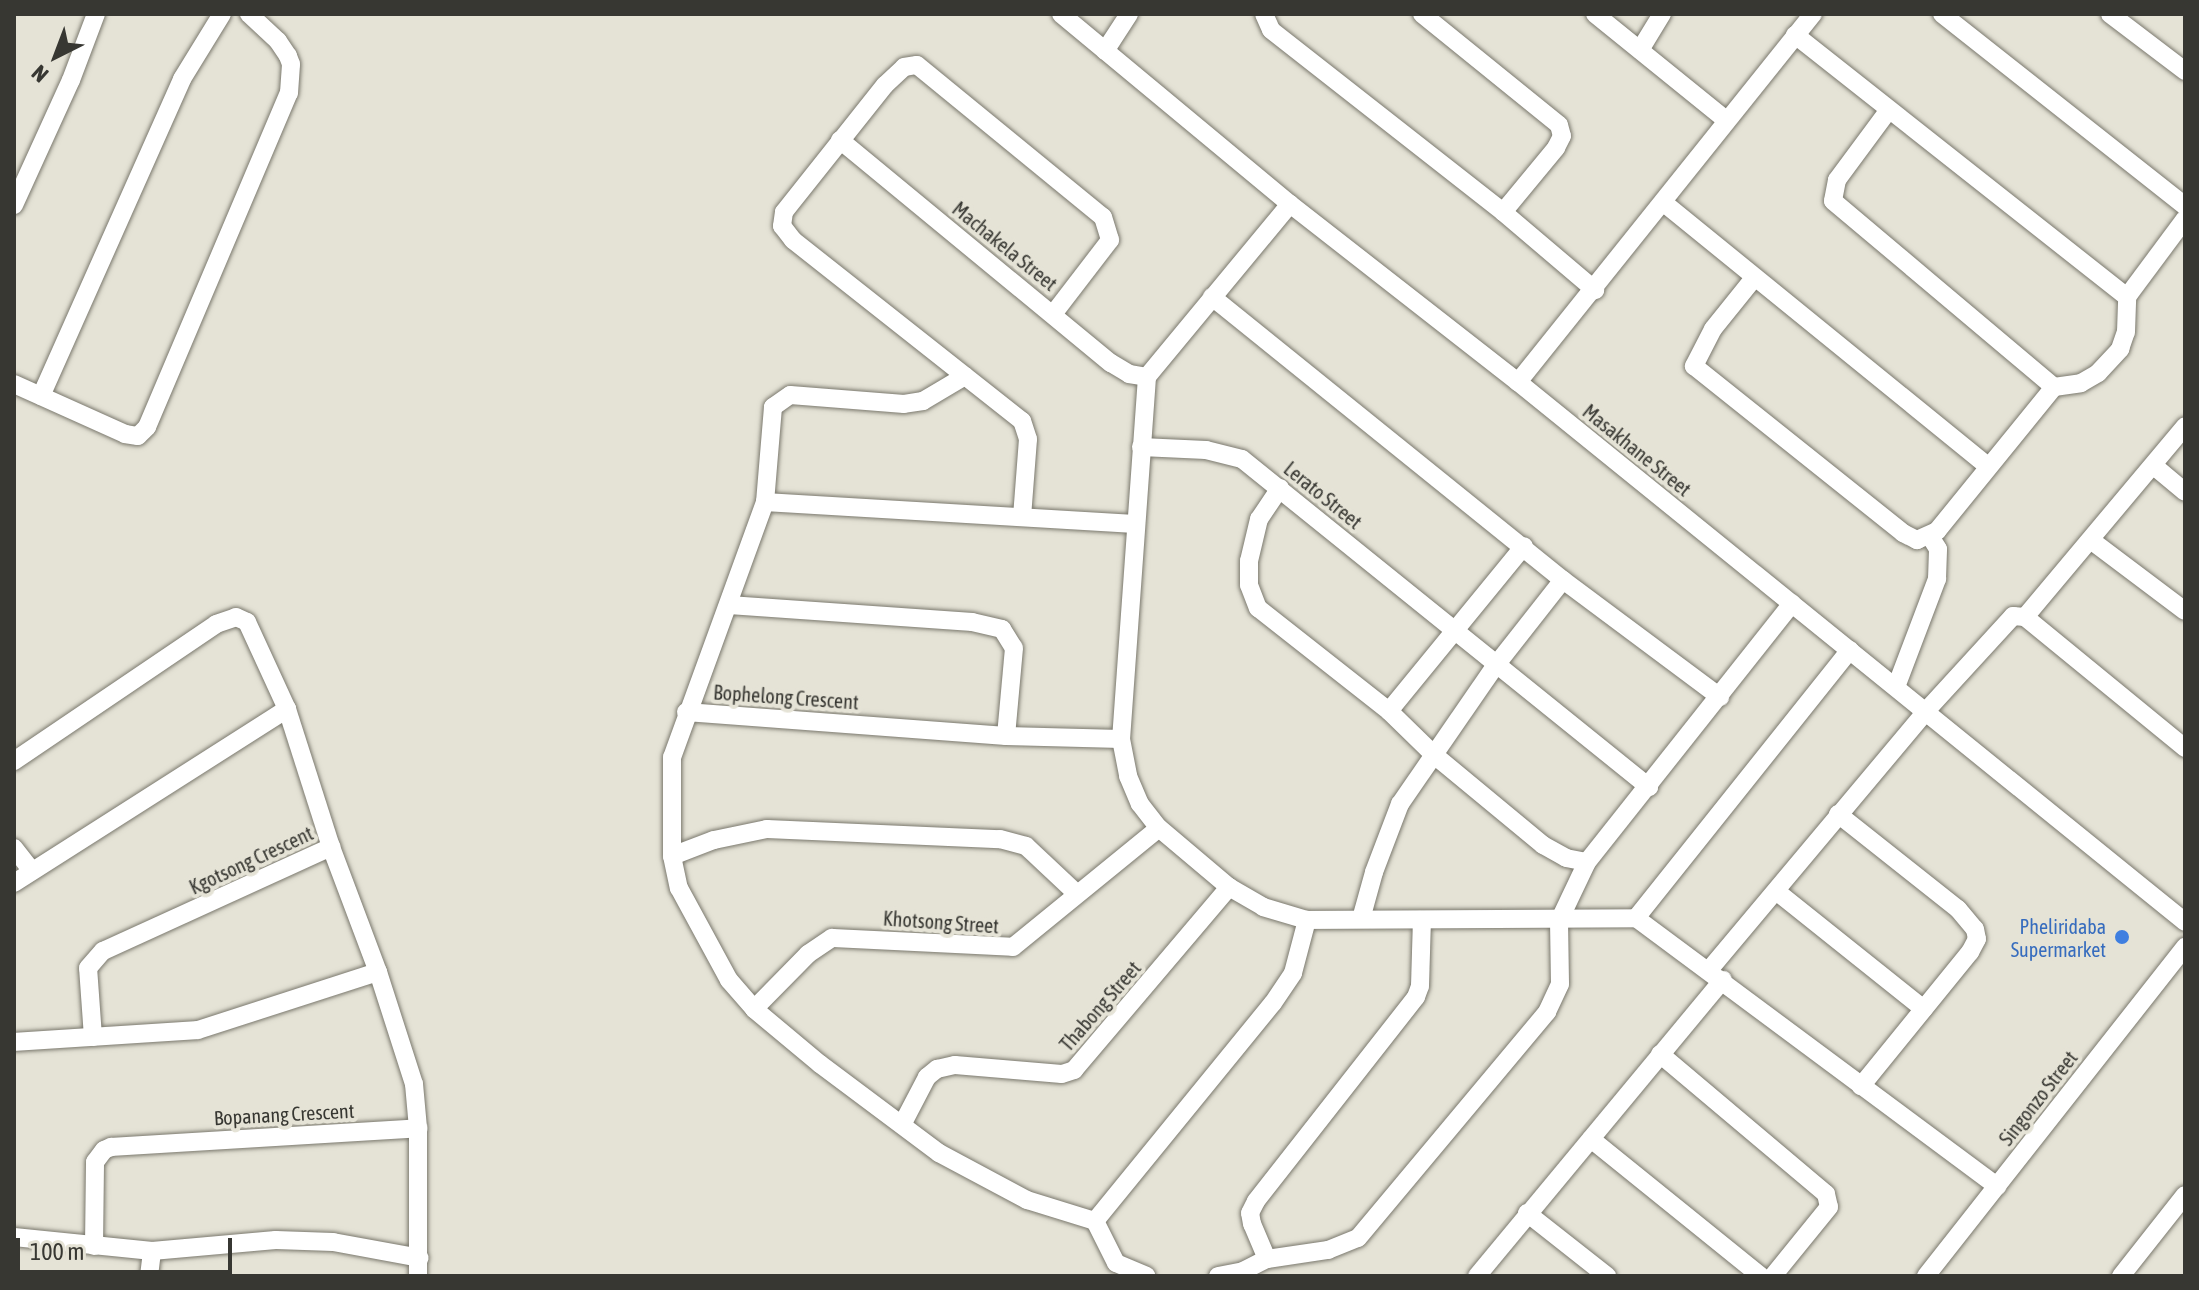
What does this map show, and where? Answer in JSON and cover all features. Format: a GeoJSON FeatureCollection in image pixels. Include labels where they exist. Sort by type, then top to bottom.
{"type":"FeatureCollection","features":[{"type":"Feature","properties":{"kind":"street"},"geometry":{"type":"LineString","coordinates":[[14,205],[71,80],[96,14]]}},
{"type":"Feature","properties":{"kind":"street"},"geometry":{"type":"LineString","coordinates":[[41,396],[182,79],[222,14]]}},
{"type":"Feature","properties":{"kind":"street"},"geometry":{"type":"LineString","coordinates":[[14,384],[125,434],[138,436],[147,427],[289,93],[288,56],[278,41],[249,14]]}},
{"type":"Feature","properties":{"kind":"street","name":"Masakhane Street"},"geometry":{"type":"LineString","coordinates":[[1061,14],[1290,204],[1518,382],[2185,922]]}},
{"type":"Feature","properties":{"kind":"street"},"geometry":{"type":"LineString","coordinates":[[1105,51],[1129,14]]}},
{"type":"Feature","properties":{"kind":"street"},"geometry":{"type":"LineString","coordinates":[[1264,14],[1271,30],[1503,212],[1595,290]]}},
{"type":"Feature","properties":{"kind":"street"},"geometry":{"type":"LineString","coordinates":[[1422,14],[1559,125],[1562,136],[1556,148],[1503,212]]}},
{"type":"Feature","properties":{"kind":"street"},"geometry":{"type":"LineString","coordinates":[[1595,14],[1726,120]]}},
{"type":"Feature","properties":{"kind":"street"},"geometry":{"type":"LineString","coordinates":[[1640,50],[1662,14]]}},
{"type":"Feature","properties":{"kind":"street"},"geometry":{"type":"LineString","coordinates":[[1518,382],[1595,290],[1726,120],[1813,14]]}},
{"type":"Feature","properties":{"kind":"street"},"geometry":{"type":"LineString","coordinates":[[1942,14],[2185,206]]}},
{"type":"Feature","properties":{"kind":"street"},"geometry":{"type":"LineString","coordinates":[[2110,14],[2185,71]]}},
{"type":"Feature","properties":{"kind":"street"},"geometry":{"type":"LineString","coordinates":[[1795,35],[2127,297]]}},
{"type":"Feature","properties":{"kind":"street"},"geometry":{"type":"LineString","coordinates":[[1022,517],[1027,430],[1022,421],[784,230],[787,205],[897,72],[910,64],[917,65],[1095,208],[1108,226],[1110,240],[1054,313]]}},
{"type":"Feature","properties":{"kind":"street"},"geometry":{"type":"LineString","coordinates":[[1888,111],[1837,180],[1833,201],[2054,387]]}},
{"type":"Feature","properties":{"kind":"street","name":"Machakela Street"},"geometry":{"type":"LineString","coordinates":[[840,140],[1111,363],[1129,374],[1147,377]]}},
{"type":"Feature","properties":{"kind":"street"},"geometry":{"type":"LineString","coordinates":[[1664,203],[1988,466]]}},
{"type":"Feature","properties":{"kind":"street"},"geometry":{"type":"LineString","coordinates":[[1290,204],[1147,377],[1134,524],[1121,739],[1134,792],[1159,828],[1229,887],[1263,907],[1307,920],[1559,921],[1636,918],[1997,1186]]}},
{"type":"Feature","properties":{"kind":"street"},"geometry":{"type":"LineString","coordinates":[[1754,278],[1713,329],[1696,355],[1694,366],[1903,533],[1917,540],[1930,536],[2054,387],[2081,383],[2110,362],[2120,349],[2126,332],[2127,297],[2185,219]]}},
{"type":"Feature","properties":{"kind":"street"},"geometry":{"type":"LineString","coordinates":[[1212,297],[1563,580],[1720,697]]}},
{"type":"Feature","properties":{"kind":"street"},"geometry":{"type":"LineString","coordinates":[[686,712],[729,605],[765,502],[771,412],[790,395],[904,404],[923,401],[965,376]]}},
{"type":"Feature","properties":{"kind":"street"},"geometry":{"type":"LineString","coordinates":[[2025,617],[2092,541],[2185,426]]}},
{"type":"Feature","properties":{"kind":"street","name":"Lerato Street"},"geometry":{"type":"LineString","coordinates":[[1141,447],[1229,454],[1242,459],[1649,787]]}},
{"type":"Feature","properties":{"kind":"street"},"geometry":{"type":"LineString","coordinates":[[2154,466],[2185,492]]}},
{"type":"Feature","properties":{"kind":"street"},"geometry":{"type":"LineString","coordinates":[[1280,488],[1263,509],[1254,533],[1249,561],[1253,600],[1268,619],[1389,711],[1433,754],[1543,845],[1566,858],[1587,862]]}},
{"type":"Feature","properties":{"kind":"street"},"geometry":{"type":"LineString","coordinates":[[765,502],[1134,524]]}},
{"type":"Feature","properties":{"kind":"street"},"geometry":{"type":"LineString","coordinates":[[1896,687],[1937,579],[1938,549],[1930,536]]}},
{"type":"Feature","properties":{"kind":"street"},"geometry":{"type":"LineString","coordinates":[[2092,541],[2185,611]]}},
{"type":"Feature","properties":{"kind":"street"},"geometry":{"type":"LineString","coordinates":[[1389,711],[1524,546]]}},
{"type":"Feature","properties":{"kind":"street"},"geometry":{"type":"LineString","coordinates":[[1361,919],[1391,822],[1433,754],[1496,665],[1563,580]]}},
{"type":"Feature","properties":{"kind":"street"},"geometry":{"type":"LineString","coordinates":[[1218,1276],[1243,1271],[1267,1259],[1328,1250],[1358,1238],[1555,1001],[1560,984],[1559,921],[1587,862],[1792,603]]}},
{"type":"Feature","properties":{"kind":"street"},"geometry":{"type":"LineString","coordinates":[[729,605],[972,622],[1002,629],[1014,648],[1006,736]]}},
{"type":"Feature","properties":{"kind":"street"},"geometry":{"type":"LineString","coordinates":[[1477,1276],[1660,1054],[1776,891],[1838,814],[2001,625],[2013,616],[2025,617],[2185,748]]}},
{"type":"Feature","properties":{"kind":"street"},"geometry":{"type":"LineString","coordinates":[[14,761],[226,619],[241,619],[251,628],[287,709],[331,847]]}},
{"type":"Feature","properties":{"kind":"street"},"geometry":{"type":"LineString","coordinates":[[1636,918],[1850,650]]}},
{"type":"Feature","properties":{"kind":"street"},"geometry":{"type":"LineString","coordinates":[[14,883],[287,709]]}},
{"type":"Feature","properties":{"kind":"street","name":"Bophelong Crescent"},"geometry":{"type":"LineString","coordinates":[[1095,1221],[1027,1200],[985,1181],[939,1153],[903,1123],[820,1064],[754,1009],[729,980],[679,888],[672,856],[672,757],[686,712],[1006,736],[1121,739]]}},
{"type":"Feature","properties":{"kind":"street"},"geometry":{"type":"LineString","coordinates":[[1838,814],[1958,909],[1975,929],[1977,939],[1970,952],[1861,1086]]}},
{"type":"Feature","properties":{"kind":"street","name":"Khotsong Street"},"geometry":{"type":"LineString","coordinates":[[754,1009],[808,954],[832,938],[1013,947],[1159,828]]}},
{"type":"Feature","properties":{"kind":"street"},"geometry":{"type":"LineString","coordinates":[[672,856],[714,840],[767,829],[1000,839],[1026,846],[1076,893]]}},
{"type":"Feature","properties":{"kind":"street","name":"Kgotsong Crescent"},"geometry":{"type":"LineString","coordinates":[[93,1037],[88,968],[103,951],[331,847],[378,972],[414,1084],[418,1128]]}},
{"type":"Feature","properties":{"kind":"street"},"geometry":{"type":"LineString","coordinates":[[14,848],[32,871]]}},
{"type":"Feature","properties":{"kind":"street","name":"Thabong Street"},"geometry":{"type":"LineString","coordinates":[[903,1123],[927,1077],[937,1069],[955,1065],[1062,1074],[1074,1070],[1229,887]]}},
{"type":"Feature","properties":{"kind":"street"},"geometry":{"type":"LineString","coordinates":[[1776,891],[1924,1009]]}},
{"type":"Feature","properties":{"kind":"street"},"geometry":{"type":"LineString","coordinates":[[1146,1276],[1116,1263],[1095,1221],[1273,1003],[1293,973],[1307,920]]}},
{"type":"Feature","properties":{"kind":"street"},"geometry":{"type":"LineString","coordinates":[[1267,1259],[1250,1213],[1270,1180],[1416,997],[1421,974],[1422,920]]}},
{"type":"Feature","properties":{"kind":"street","name":"Singonzo Street"},"geometry":{"type":"LineString","coordinates":[[1926,1276],[2185,947]]}},
{"type":"Feature","properties":{"kind":"street"},"geometry":{"type":"LineString","coordinates":[[14,1042],[198,1030],[378,972]]}},
{"type":"Feature","properties":{"kind":"street"},"geometry":{"type":"LineString","coordinates":[[1660,1054],[1826,1194],[1829,1207],[1773,1276]]}},
{"type":"Feature","properties":{"kind":"street"},"geometry":{"type":"LineString","coordinates":[[14,1237],[152,1251],[276,1240],[333,1242],[419,1267],[418,1128]]}},
{"type":"Feature","properties":{"kind":"street","name":"Bopanang Crescent"},"geometry":{"type":"LineString","coordinates":[[94,1246],[95,1162],[104,1150],[111,1147],[418,1128]]}},
{"type":"Feature","properties":{"kind":"street"},"geometry":{"type":"LineString","coordinates":[[1591,1139],[1761,1276]]}},
{"type":"Feature","properties":{"kind":"street"},"geometry":{"type":"LineString","coordinates":[[2121,1276],[2185,1195]]}},
{"type":"Feature","properties":{"kind":"street"},"geometry":{"type":"LineString","coordinates":[[1527,1213],[1607,1276]]}},
{"type":"Feature","properties":{"kind":"street"},"geometry":{"type":"LineString","coordinates":[[149,1276],[152,1251]]}},
{"type":"Feature","properties":{"kind":"place","name":"Pheliridaba Supermarket"},"geometry":{"type":"Point","coordinates":[2122,937]}}]}
